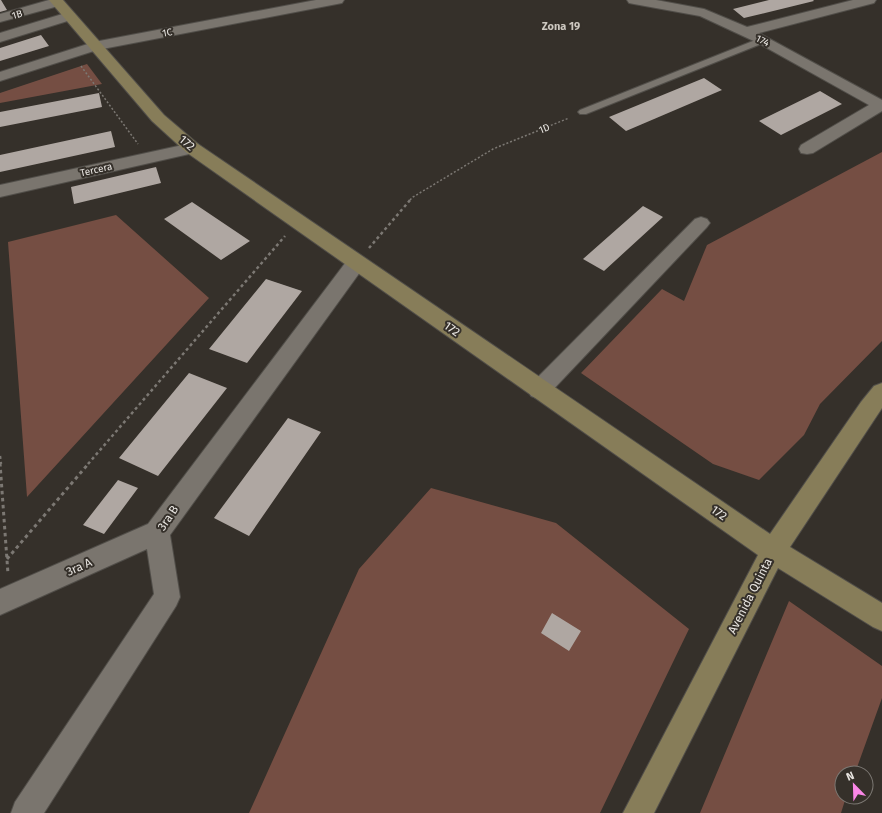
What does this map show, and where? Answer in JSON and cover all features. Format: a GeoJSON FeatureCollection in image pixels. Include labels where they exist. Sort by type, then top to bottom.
{"type":"FeatureCollection","features":[{"type":"Feature","properties":{"kind":"street","name":"1C"},"geometry":{"type":"LineString","coordinates":[[0,77],[94,46],[330,0]]}},
{"type":"Feature","properties":{"kind":"street","name":"174"},"geometry":{"type":"LineString","coordinates":[[634,0],[704,13],[763,40],[881,105]]}},
{"type":"Feature","properties":{"kind":"street"},"geometry":{"type":"LineString","coordinates":[[704,0],[746,32],[869,0]]}},
{"type":"Feature","properties":{"kind":"street"},"geometry":{"type":"LineString","coordinates":[[0,38],[61,6]]}},
{"type":"Feature","properties":{"kind":"street","name":"172"},"geometry":{"type":"LineString","coordinates":[[61,6],[94,46],[158,118],[192,148],[773,551],[882,618]]}},
{"type":"Feature","properties":{"kind":"street","name":"1B"},"geometry":{"type":"LineString","coordinates":[[0,18],[61,6]]}},
{"type":"Feature","properties":{"kind":"street"},"geometry":{"type":"LineString","coordinates":[[807,149],[881,105]]}},
{"type":"Feature","properties":{"kind":"street","name":"Tercera"},"geometry":{"type":"LineString","coordinates":[[0,191],[192,148]]}},
{"type":"Feature","properties":{"kind":"street"},"geometry":{"type":"LineString","coordinates":[[539,390],[701,223]]}},
{"type":"Feature","properties":{"kind":"street","name":"3ra B"},"geometry":{"type":"LineString","coordinates":[[26,813],[167,597],[157,532],[356,263]]}},
{"type":"Feature","properties":{"kind":"street","name":"Avenida Quinta"},"geometry":{"type":"LineString","coordinates":[[638,813],[773,551],[864,415],[882,392]]}},
{"type":"Feature","properties":{"kind":"street","name":"3ra A"},"geometry":{"type":"LineString","coordinates":[[5,600],[157,532]]}},
{"type":"Feature","properties":{"kind":"lane"},"geometry":{"type":"LineString","coordinates":[[583,112],[763,40]]}},
{"type":"Feature","properties":{"kind":"path"},"geometry":{"type":"LineString","coordinates":[[70,54],[81,66],[148,158]]}},
{"type":"Feature","properties":{"kind":"path","name":"1D"},"geometry":{"type":"LineString","coordinates":[[356,263],[413,197],[493,149],[583,112]]}},
{"type":"Feature","properties":{"kind":"path"},"geometry":{"type":"LineString","coordinates":[[7,560],[298,222]]}},
{"type":"Feature","properties":{"kind":"path"},"geometry":{"type":"LineString","coordinates":[[0,456],[7,560],[5,600]]}},
{"type":"Feature","properties":{"kind":"shaded area"},"geometry":{"type":"Polygon","coordinates":[[[87,64],[102,84],[0,103],[0,93],[87,64]]]}},
{"type":"Feature","properties":{"kind":"shaded area"},"geometry":{"type":"Polygon","coordinates":[[[882,152],[882,341],[820,404],[804,435],[759,480],[713,464],[581,373],[662,289],[684,301],[707,245],[882,152]]]}},
{"type":"Feature","properties":{"kind":"shaded area"},"geometry":{"type":"Polygon","coordinates":[[[116,215],[209,298],[27,497],[8,242],[116,215]]]}},
{"type":"Feature","properties":{"kind":"shaded area"},"geometry":{"type":"Polygon","coordinates":[[[431,488],[556,523],[689,629],[600,813],[249,813],[359,569],[431,488]]]}},
{"type":"Feature","properties":{"kind":"shaded area"},"geometry":{"type":"Polygon","coordinates":[[[789,601],[882,666],[882,698],[858,765],[834,765],[834,805],[844,805],[841,813],[700,813],[789,601]]]}},
{"type":"Feature","properties":{"kind":"building"},"geometry":{"type":"Polygon","coordinates":[[[1,0],[7,10],[0,12],[1,0]]]}},
{"type":"Feature","properties":{"kind":"building"},"geometry":{"type":"Polygon","coordinates":[[[769,0],[814,1],[744,18],[733,9],[769,0]]]}},
{"type":"Feature","properties":{"kind":"building"},"geometry":{"type":"Polygon","coordinates":[[[41,35],[49,46],[0,61],[0,48],[41,35]]]}},
{"type":"Feature","properties":{"kind":"building"},"geometry":{"type":"Polygon","coordinates":[[[704,78],[722,90],[626,131],[609,117],[704,78]]]}},
{"type":"Feature","properties":{"kind":"building"},"geometry":{"type":"Polygon","coordinates":[[[820,91],[842,104],[781,135],[759,121],[820,91]]]}},
{"type":"Feature","properties":{"kind":"building"},"geometry":{"type":"Polygon","coordinates":[[[99,93],[102,107],[0,127],[0,112],[99,93]]]}},
{"type":"Feature","properties":{"kind":"building"},"geometry":{"type":"Polygon","coordinates":[[[111,131],[115,147],[0,172],[0,155],[111,131]]]}},
{"type":"Feature","properties":{"kind":"building"},"geometry":{"type":"Polygon","coordinates":[[[156,167],[161,183],[74,204],[71,187],[156,167]]]}},
{"type":"Feature","properties":{"kind":"building"},"geometry":{"type":"Polygon","coordinates":[[[192,202],[250,241],[221,260],[164,219],[192,202]]]}},
{"type":"Feature","properties":{"kind":"building"},"geometry":{"type":"Polygon","coordinates":[[[643,206],[663,217],[604,271],[583,259],[643,206]]]}},
{"type":"Feature","properties":{"kind":"building"},"geometry":{"type":"Polygon","coordinates":[[[266,279],[302,291],[247,363],[209,349],[266,279]]]}},
{"type":"Feature","properties":{"kind":"building"},"geometry":{"type":"Polygon","coordinates":[[[189,373],[227,388],[158,476],[119,458],[189,373]]]}},
{"type":"Feature","properties":{"kind":"building"},"geometry":{"type":"Polygon","coordinates":[[[288,418],[321,432],[249,536],[214,518],[288,418]]]}},
{"type":"Feature","properties":{"kind":"building"},"geometry":{"type":"Polygon","coordinates":[[[118,480],[138,488],[104,534],[83,525],[118,480]]]}},
{"type":"Feature","properties":{"kind":"building"},"geometry":{"type":"Polygon","coordinates":[[[552,613],[581,631],[569,651],[541,633],[552,613]]]}},
{"type":"Feature","properties":{"kind":"district","name":"Zona 19"},"geometry":{"type":"Point","coordinates":[561,26]}}]}
